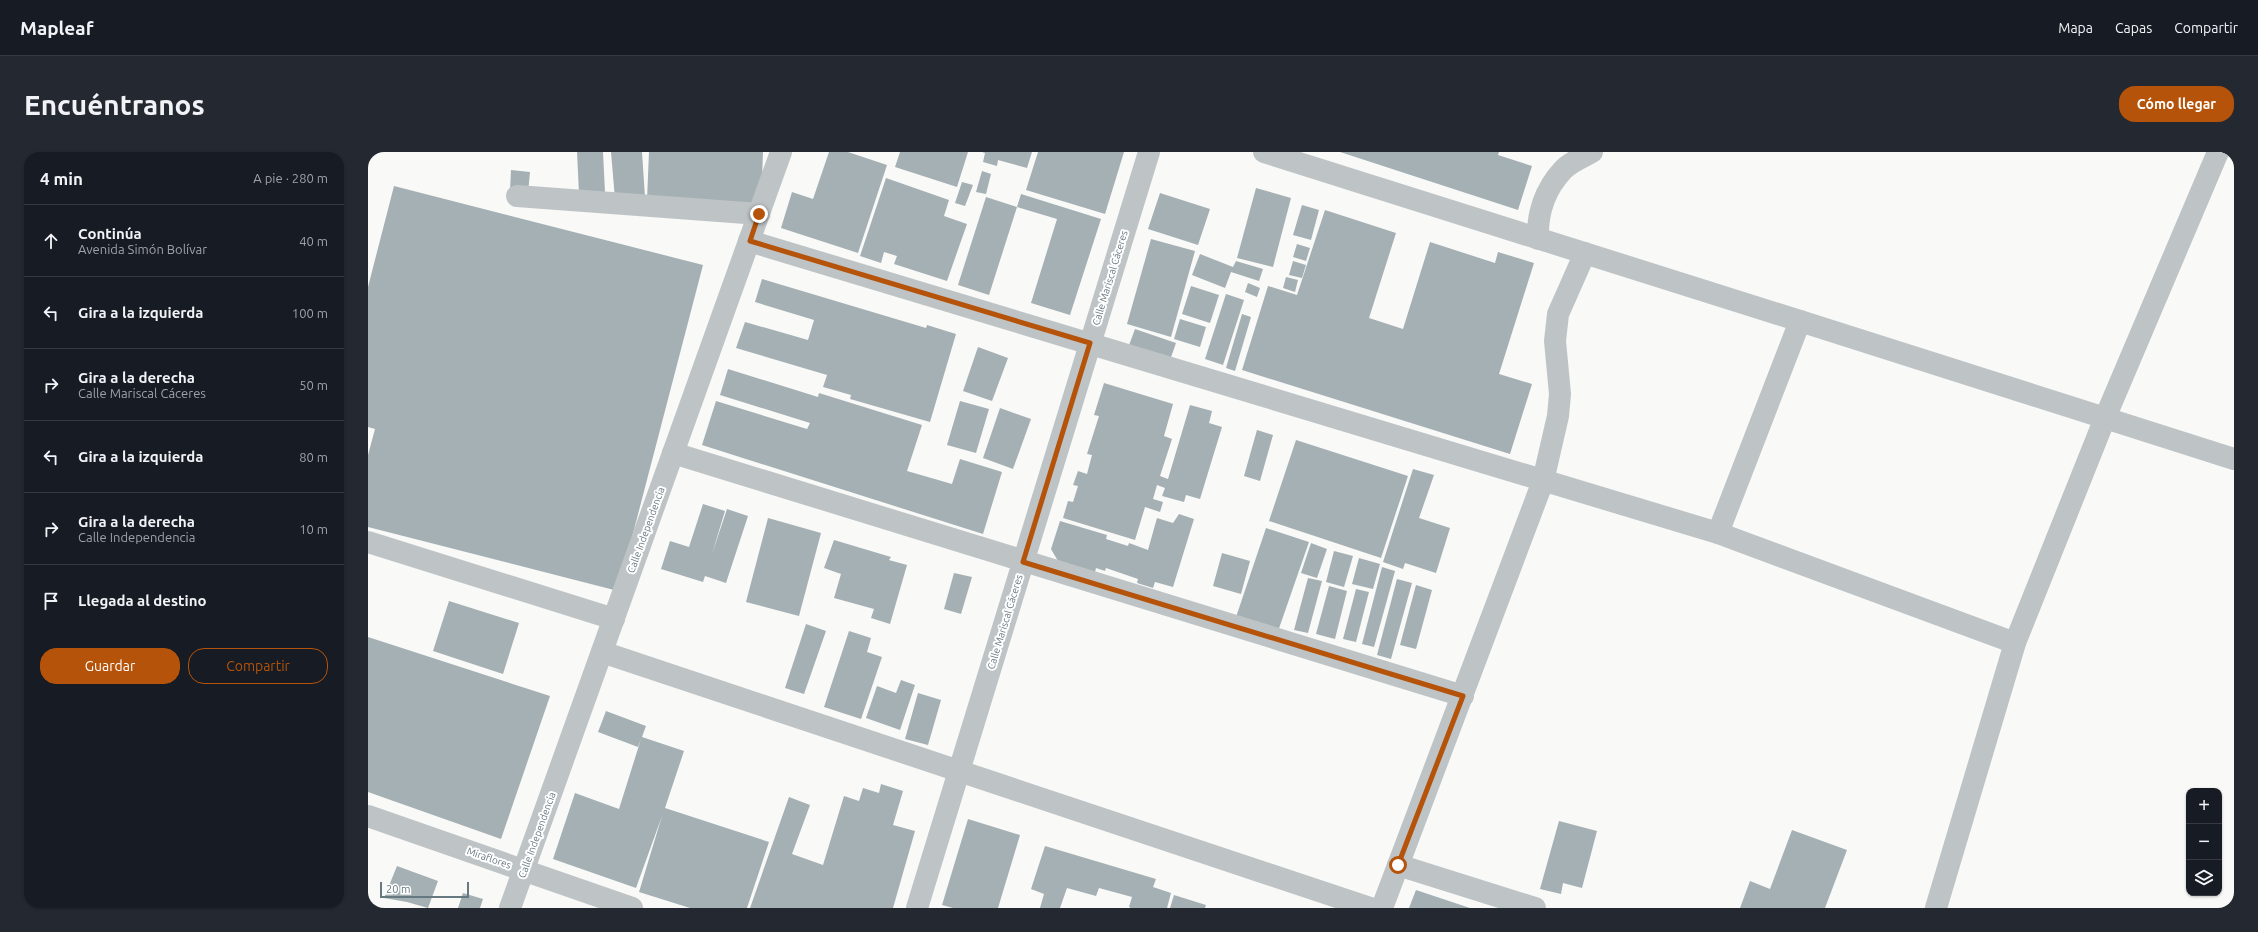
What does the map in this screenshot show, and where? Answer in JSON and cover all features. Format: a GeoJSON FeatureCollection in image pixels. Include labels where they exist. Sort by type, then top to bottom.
{"type":"FeatureCollection","features":[{"type":"Feature","properties":{"kind":"street","name":"Calle Independencia"},"geometry":{"type":"LineString","coordinates":[[510,908],[781,152]]}},
{"type":"Feature","properties":{"kind":"street","name":"Calle Mariscal Cáceres"},"geometry":{"type":"LineString","coordinates":[[917,908],[1149,152]]}},
{"type":"Feature","properties":{"kind":"street"},"geometry":{"type":"LineString","coordinates":[[1264,152],[2234,459]]}},
{"type":"Feature","properties":{"kind":"street"},"geometry":{"type":"LineString","coordinates":[[1538,239],[1538,225],[1544,198],[1549,189],[1564,169],[1592,152]]}},
{"type":"Feature","properties":{"kind":"street"},"geometry":{"type":"LineString","coordinates":[[1936,908],[2015,642],[2105,418],[2218,152]]}},
{"type":"Feature","properties":{"kind":"street"},"geometry":{"type":"LineString","coordinates":[[517,196],[759,214]]}},
{"type":"Feature","properties":{"kind":"street"},"geometry":{"type":"LineString","coordinates":[[750,241],[1718,533],[2015,642]]}},
{"type":"Feature","properties":{"kind":"street"},"geometry":{"type":"LineString","coordinates":[[1382,908],[1543,481],[1558,416],[1560,394],[1555,341],[1558,314],[1585,253]]}},
{"type":"Feature","properties":{"kind":"street"},"geometry":{"type":"LineString","coordinates":[[1718,533],[1800,321]]}},
{"type":"Feature","properties":{"kind":"street"},"geometry":{"type":"LineString","coordinates":[[673,453],[1023,562],[1463,696]]}},
{"type":"Feature","properties":{"kind":"street"},"geometry":{"type":"LineString","coordinates":[[368,542],[614,619]]}},
{"type":"Feature","properties":{"kind":"street"},"geometry":{"type":"LineString","coordinates":[[602,652],[1370,908]]}},
{"type":"Feature","properties":{"kind":"street","name":"Miraflores"},"geometry":{"type":"LineString","coordinates":[[368,816],[632,908]]}},
{"type":"Feature","properties":{"kind":"street"},"geometry":{"type":"LineString","coordinates":[[1398,865],[1535,908]]}},
{"type":"Feature","properties":{"kind":"building"},"geometry":{"type":"Polygon","coordinates":[[[577,152],[603,152],[605,192],[579,194],[577,152]]]}},
{"type":"Feature","properties":{"kind":"building"},"geometry":{"type":"Polygon","coordinates":[[[611,152],[642,152],[645,197],[615,199],[611,152]]]}},
{"type":"Feature","properties":{"kind":"building"},"geometry":{"type":"Polygon","coordinates":[[[649,152],[763,152],[761,204],[647,200],[649,152]]]}},
{"type":"Feature","properties":{"kind":"building"},"geometry":{"type":"Polygon","coordinates":[[[829,152],[848,152],[887,165],[858,253],[781,228],[792,192],[813,199],[829,152]]]}},
{"type":"Feature","properties":{"kind":"building"},"geometry":{"type":"Polygon","coordinates":[[[900,152],[968,152],[957,187],[895,167],[900,152]]]}},
{"type":"Feature","properties":{"kind":"building"},"geometry":{"type":"Polygon","coordinates":[[[982,152],[1032,152],[1027,168],[998,160],[997,166],[983,162],[985,153],[982,152]]]}},
{"type":"Feature","properties":{"kind":"building"},"geometry":{"type":"Polygon","coordinates":[[[1038,152],[1124,152],[1105,214],[1026,190],[1038,152]]]}},
{"type":"Feature","properties":{"kind":"building"},"geometry":{"type":"Polygon","coordinates":[[[1340,152],[1499,152],[1498,155],[1532,166],[1518,210],[1340,152]]]}},
{"type":"Feature","properties":{"kind":"building"},"geometry":{"type":"Polygon","coordinates":[[[511,170],[530,172],[528,193],[510,191],[511,170]]]}},
{"type":"Feature","properties":{"kind":"building"},"geometry":{"type":"Polygon","coordinates":[[[982,171],[991,174],[986,194],[976,192],[982,171]]]}},
{"type":"Feature","properties":{"kind":"building"},"geometry":{"type":"Polygon","coordinates":[[[886,178],[949,200],[944,216],[967,224],[947,281],[894,264],[897,256],[884,252],[881,263],[860,256],[886,178]]]}},
{"type":"Feature","properties":{"kind":"building"},"geometry":{"type":"Polygon","coordinates":[[[962,182],[973,185],[965,206],[955,203],[962,182]]]}},
{"type":"Feature","properties":{"kind":"building"},"geometry":{"type":"Polygon","coordinates":[[[394,186],[703,265],[618,591],[368,527],[368,455],[375,429],[368,427],[368,287],[394,186]]]}},
{"type":"Feature","properties":{"kind":"building"},"geometry":{"type":"Polygon","coordinates":[[[1256,188],[1291,198],[1273,267],[1237,258],[1256,188]]]}},
{"type":"Feature","properties":{"kind":"building"},"geometry":{"type":"Polygon","coordinates":[[[1160,193],[1210,209],[1198,245],[1148,229],[1160,193]]]}},
{"type":"Feature","properties":{"kind":"building"},"geometry":{"type":"Polygon","coordinates":[[[1021,194],[1101,219],[1070,315],[1031,303],[1057,219],[1017,207],[1021,194]]]}},
{"type":"Feature","properties":{"kind":"building"},"geometry":{"type":"Polygon","coordinates":[[[986,197],[1017,207],[989,295],[958,285],[986,197]]]}},
{"type":"Feature","properties":{"kind":"building"},"geometry":{"type":"Polygon","coordinates":[[[1302,205],[1319,210],[1311,240],[1293,235],[1302,205]]]}},
{"type":"Feature","properties":{"kind":"building"},"geometry":{"type":"Polygon","coordinates":[[[1325,210],[1396,233],[1369,318],[1403,329],[1430,242],[1495,263],[1498,252],[1534,263],[1499,374],[1532,384],[1510,454],[1242,370],[1268,286],[1297,295],[1325,210]]]}},
{"type":"Feature","properties":{"kind":"building"},"geometry":{"type":"Polygon","coordinates":[[[1151,239],[1195,251],[1171,337],[1127,324],[1151,239]]]}},
{"type":"Feature","properties":{"kind":"building"},"geometry":{"type":"Polygon","coordinates":[[[1297,244],[1310,248],[1306,261],[1293,257],[1297,244]]]}},
{"type":"Feature","properties":{"kind":"building"},"geometry":{"type":"Polygon","coordinates":[[[1200,254],[1233,267],[1236,261],[1263,269],[1259,281],[1231,272],[1225,288],[1192,275],[1200,254]]]}},
{"type":"Feature","properties":{"kind":"building"},"geometry":{"type":"Polygon","coordinates":[[[1293,261],[1306,265],[1302,278],[1289,275],[1293,261]]]}},
{"type":"Feature","properties":{"kind":"building"},"geometry":{"type":"Polygon","coordinates":[[[1286,277],[1298,280],[1295,292],[1283,288],[1286,277]]]}},
{"type":"Feature","properties":{"kind":"building"},"geometry":{"type":"Polygon","coordinates":[[[762,279],[926,328],[927,325],[956,334],[930,422],[850,399],[851,395],[823,387],[827,375],[736,348],[745,322],[808,340],[814,320],[755,302],[762,279]]]}},
{"type":"Feature","properties":{"kind":"building"},"geometry":{"type":"Polygon","coordinates":[[[1248,283],[1260,288],[1257,297],[1245,292],[1248,283]]]}},
{"type":"Feature","properties":{"kind":"building"},"geometry":{"type":"Polygon","coordinates":[[[1191,286],[1219,295],[1210,323],[1182,314],[1191,286]]]}},
{"type":"Feature","properties":{"kind":"building"},"geometry":{"type":"Polygon","coordinates":[[[1226,294],[1244,300],[1223,365],[1205,359],[1226,294]]]}},
{"type":"Feature","properties":{"kind":"building"},"geometry":{"type":"Polygon","coordinates":[[[1242,314],[1251,317],[1235,371],[1226,368],[1242,314]]]}},
{"type":"Feature","properties":{"kind":"building"},"geometry":{"type":"Polygon","coordinates":[[[1180,319],[1206,327],[1200,347],[1174,339],[1180,319]]]}},
{"type":"Feature","properties":{"kind":"building"},"geometry":{"type":"Polygon","coordinates":[[[1135,329],[1176,343],[1169,363],[1128,348],[1135,329]]]}},
{"type":"Feature","properties":{"kind":"building"},"geometry":{"type":"Polygon","coordinates":[[[978,347],[1008,358],[992,401],[963,391],[978,347]]]}},
{"type":"Feature","properties":{"kind":"building"},"geometry":{"type":"Polygon","coordinates":[[[728,369],[818,397],[819,393],[922,425],[907,471],[952,484],[960,459],[1002,472],[983,534],[702,445],[716,401],[807,429],[810,423],[720,395],[728,369]]]}},
{"type":"Feature","properties":{"kind":"building"},"geometry":{"type":"Polygon","coordinates":[[[1104,383],[1173,404],[1164,436],[1172,439],[1160,476],[1168,479],[1190,405],[1212,411],[1209,423],[1222,427],[1200,499],[1186,495],[1184,502],[1162,496],[1165,488],[1157,485],[1153,499],[1163,502],[1160,512],[1145,507],[1135,540],[1063,518],[1068,501],[1073,502],[1078,486],[1073,485],[1078,471],[1087,474],[1092,455],[1087,454],[1099,416],[1094,415],[1104,383]]]}},
{"type":"Feature","properties":{"kind":"building"},"geometry":{"type":"Polygon","coordinates":[[[960,401],[989,409],[976,453],[947,445],[960,401]]]}},
{"type":"Feature","properties":{"kind":"building"},"geometry":{"type":"Polygon","coordinates":[[[1000,408],[1031,419],[1013,469],[983,458],[1000,408]]]}},
{"type":"Feature","properties":{"kind":"building"},"geometry":{"type":"Polygon","coordinates":[[[1257,430],[1273,435],[1260,481],[1244,476],[1257,430]]]}},
{"type":"Feature","properties":{"kind":"building"},"geometry":{"type":"Polygon","coordinates":[[[1296,440],[1408,476],[1381,558],[1269,521],[1296,440]]]}},
{"type":"Feature","properties":{"kind":"building"},"geometry":{"type":"Polygon","coordinates":[[[1413,469],[1434,475],[1419,518],[1450,528],[1436,573],[1405,563],[1403,569],[1383,562],[1413,469]]]}},
{"type":"Feature","properties":{"kind":"building"},"geometry":{"type":"Polygon","coordinates":[[[703,504],[725,511],[712,554],[727,509],[748,516],[726,583],[705,576],[703,582],[661,569],[670,541],[689,547],[703,504]]]}},
{"type":"Feature","properties":{"kind":"building"},"geometry":{"type":"Polygon","coordinates":[[[1179,514],[1194,519],[1173,587],[1155,582],[1153,588],[1137,583],[1138,579],[1106,568],[1105,571],[1096,568],[1095,572],[1058,561],[1051,549],[1060,521],[1107,535],[1106,539],[1128,546],[1129,543],[1148,550],[1157,518],[1173,523],[1179,514]]]}},
{"type":"Feature","properties":{"kind":"building"},"geometry":{"type":"Polygon","coordinates":[[[768,518],[821,533],[799,616],[746,602],[768,518]]]}},
{"type":"Feature","properties":{"kind":"building"},"geometry":{"type":"Polygon","coordinates":[[[1266,528],[1309,542],[1276,637],[1234,623],[1266,528]]]}},
{"type":"Feature","properties":{"kind":"building"},"geometry":{"type":"Polygon","coordinates":[[[834,540],[891,557],[889,560],[907,565],[890,624],[871,618],[874,609],[834,598],[841,574],[824,568],[834,540]]]}},
{"type":"Feature","properties":{"kind":"building"},"geometry":{"type":"Polygon","coordinates":[[[1311,543],[1327,549],[1317,578],[1301,573],[1311,543]]]}},
{"type":"Feature","properties":{"kind":"building"},"geometry":{"type":"Polygon","coordinates":[[[1334,551],[1353,556],[1344,587],[1326,582],[1334,551]]]}},
{"type":"Feature","properties":{"kind":"building"},"geometry":{"type":"Polygon","coordinates":[[[1222,553],[1250,561],[1241,594],[1213,586],[1222,553]]]}},
{"type":"Feature","properties":{"kind":"building"},"geometry":{"type":"Polygon","coordinates":[[[1359,558],[1380,564],[1373,589],[1352,584],[1359,558]]]}},
{"type":"Feature","properties":{"kind":"building"},"geometry":{"type":"Polygon","coordinates":[[[1382,567],[1395,571],[1374,647],[1362,644],[1382,567]]]}},
{"type":"Feature","properties":{"kind":"building"},"geometry":{"type":"Polygon","coordinates":[[[954,573],[972,577],[961,614],[944,609],[954,573]]]}},
{"type":"Feature","properties":{"kind":"building"},"geometry":{"type":"Polygon","coordinates":[[[1308,578],[1322,581],[1308,633],[1294,630],[1308,578]]]}},
{"type":"Feature","properties":{"kind":"building"},"geometry":{"type":"Polygon","coordinates":[[[1397,579],[1412,583],[1391,659],[1377,655],[1397,579]]]}},
{"type":"Feature","properties":{"kind":"building"},"geometry":{"type":"Polygon","coordinates":[[[1416,585],[1432,590],[1416,649],[1400,645],[1416,585]]]}},
{"type":"Feature","properties":{"kind":"building"},"geometry":{"type":"Polygon","coordinates":[[[1329,586],[1347,591],[1335,639],[1316,634],[1329,586]]]}},
{"type":"Feature","properties":{"kind":"building"},"geometry":{"type":"Polygon","coordinates":[[[1356,589],[1369,592],[1356,642],[1343,639],[1356,589]]]}},
{"type":"Feature","properties":{"kind":"building"},"geometry":{"type":"Polygon","coordinates":[[[449,601],[519,623],[503,674],[433,651],[449,601]]]}},
{"type":"Feature","properties":{"kind":"building"},"geometry":{"type":"Polygon","coordinates":[[[806,624],[826,631],[804,694],[785,688],[806,624]]]}},
{"type":"Feature","properties":{"kind":"building"},"geometry":{"type":"Polygon","coordinates":[[[849,631],[871,638],[867,652],[882,657],[861,719],[824,707],[849,631]]]}},
{"type":"Feature","properties":{"kind":"building"},"geometry":{"type":"Polygon","coordinates":[[[368,637],[550,696],[501,839],[368,792],[368,637]]]}},
{"type":"Feature","properties":{"kind":"building"},"geometry":{"type":"Polygon","coordinates":[[[901,680],[915,685],[900,730],[866,718],[877,686],[896,693],[901,680]]]}},
{"type":"Feature","properties":{"kind":"building"},"geometry":{"type":"Polygon","coordinates":[[[918,693],[941,700],[928,745],[905,739],[918,693]]]}},
{"type":"Feature","properties":{"kind":"building"},"geometry":{"type":"Polygon","coordinates":[[[606,711],[646,726],[642,737],[684,751],[665,808],[769,842],[747,908],[690,908],[639,892],[662,816],[636,888],[553,859],[575,793],[619,809],[641,739],[638,747],[598,732],[606,711]]]}},
{"type":"Feature","properties":{"kind":"building"},"geometry":{"type":"Polygon","coordinates":[[[881,784],[903,791],[893,825],[915,831],[893,908],[750,908],[789,797],[810,805],[792,854],[823,865],[844,796],[859,801],[863,788],[879,793],[881,784]]]}},
{"type":"Feature","properties":{"kind":"building"},"geometry":{"type":"Polygon","coordinates":[[[968,819],[1020,835],[998,908],[953,908],[942,905],[968,819]]]}},
{"type":"Feature","properties":{"kind":"building"},"geometry":{"type":"Polygon","coordinates":[[[1559,821],[1597,831],[1582,888],[1563,883],[1561,894],[1540,889],[1559,821]]]}},
{"type":"Feature","properties":{"kind":"building"},"geometry":{"type":"Polygon","coordinates":[[[1792,830],[1847,850],[1825,908],[1740,908],[1750,881],[1770,889],[1792,830]]]}},
{"type":"Feature","properties":{"kind":"building"},"geometry":{"type":"Polygon","coordinates":[[[1045,846],[1156,879],[1153,887],[1171,893],[1167,908],[1131,908],[1129,907],[1132,897],[1099,888],[1096,896],[1067,888],[1060,908],[1040,908],[1044,894],[1031,889],[1045,846]]]}},
{"type":"Feature","properties":{"kind":"building"},"geometry":{"type":"Polygon","coordinates":[[[397,866],[438,881],[428,908],[384,898],[397,866]]]}},
{"type":"Feature","properties":{"kind":"building"},"geometry":{"type":"Polygon","coordinates":[[[1416,890],[1470,908],[1409,908],[1416,890]]]}},
{"type":"Feature","properties":{"kind":"building"},"geometry":{"type":"Polygon","coordinates":[[[463,893],[483,899],[480,908],[458,908],[463,893]]]}},
{"type":"Feature","properties":{"kind":"building"},"geometry":{"type":"Polygon","coordinates":[[[1174,895],[1206,905],[1205,908],[1170,908],[1174,895]]]}},
{"type":"Feature","properties":{"kind":"route"},"geometry":{"type":"LineString","coordinates":[[759,214],[750,241],[1090,343],[1023,562],[1463,696],[1398,865]]}}]}
